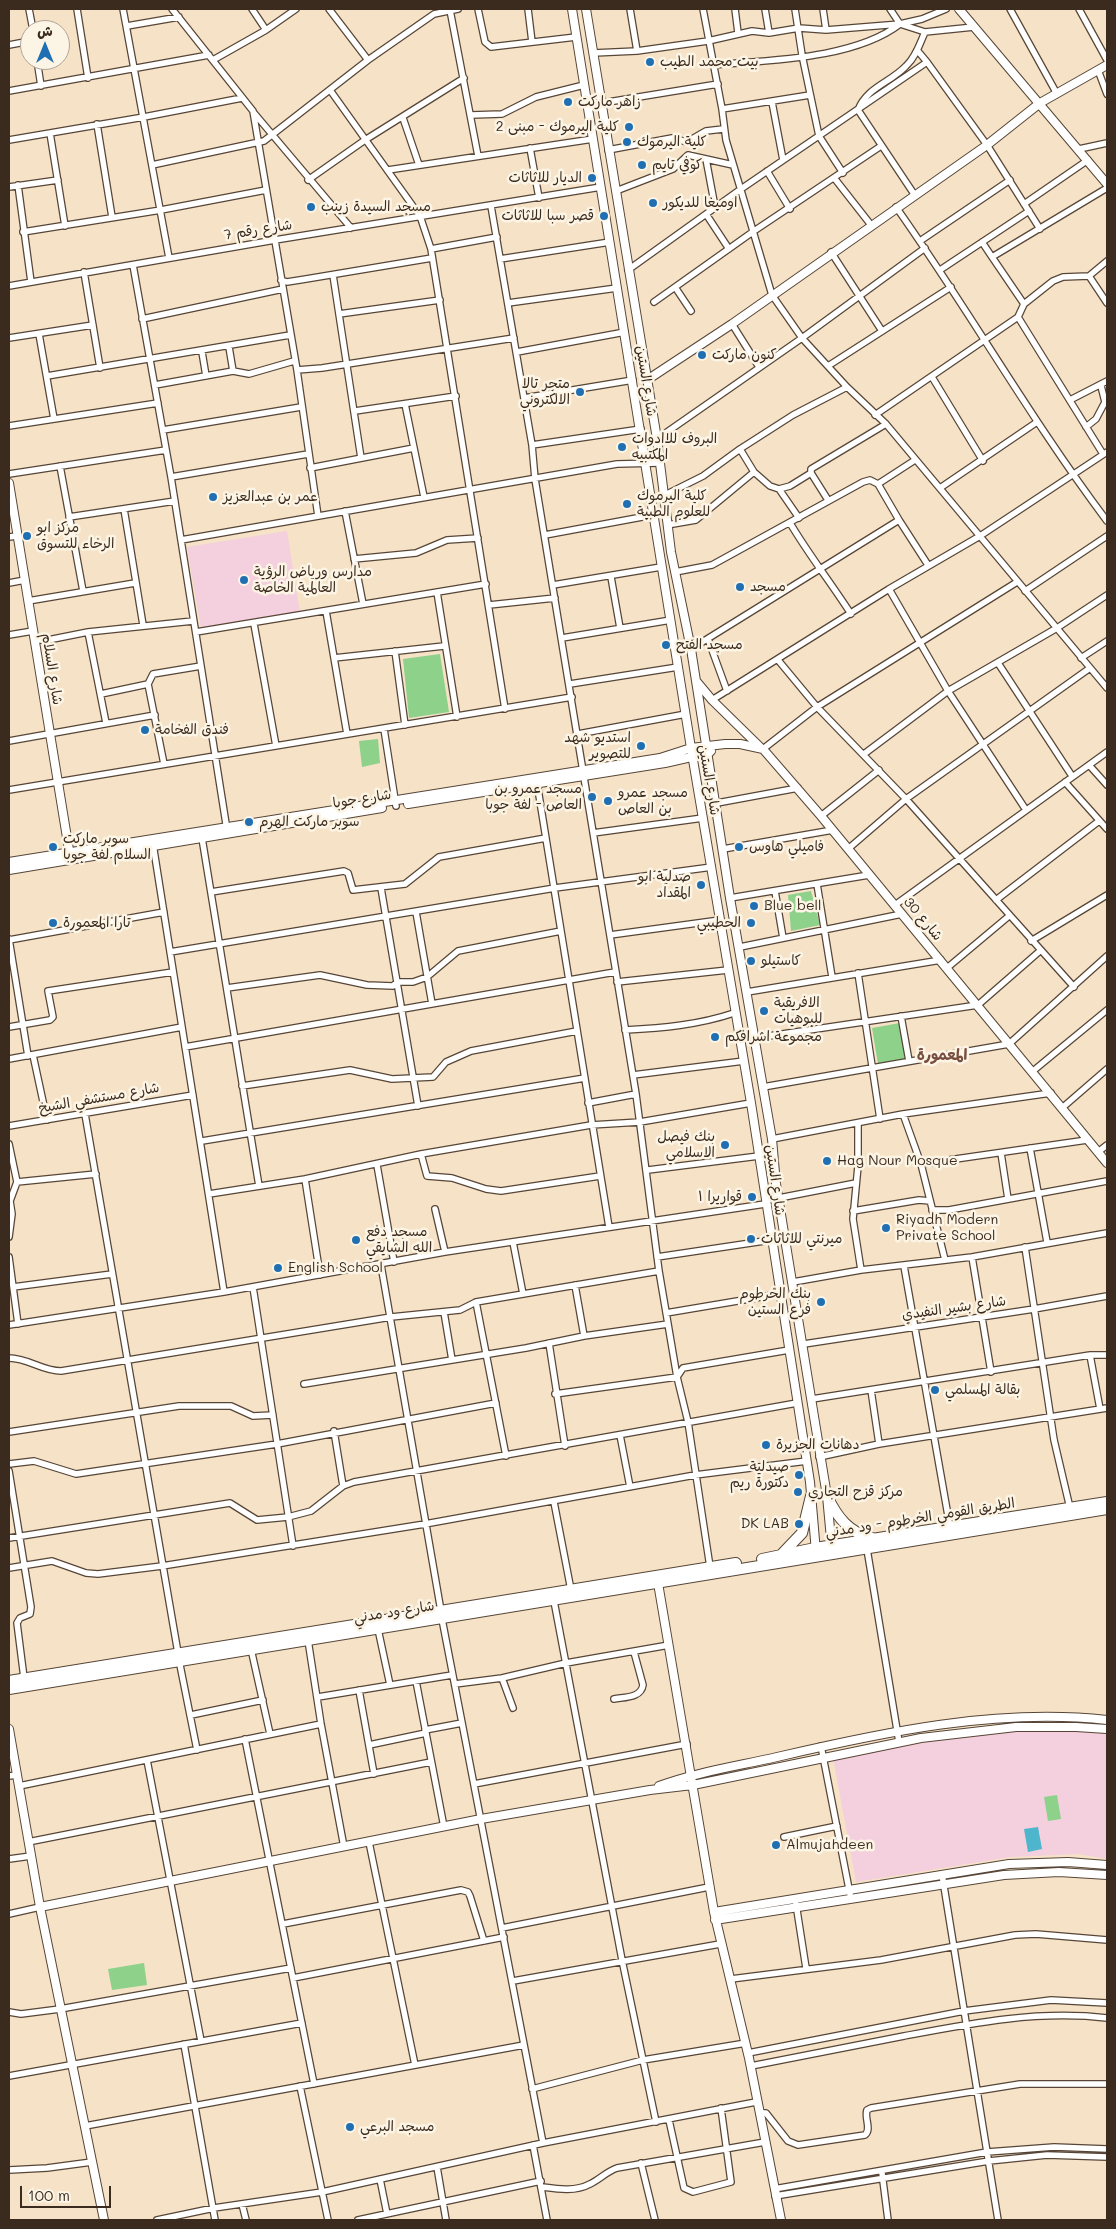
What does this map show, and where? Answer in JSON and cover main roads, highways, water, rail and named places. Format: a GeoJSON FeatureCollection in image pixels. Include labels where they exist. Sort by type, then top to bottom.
{"type":"FeatureCollection","features":[{"type":"Feature","properties":{"kind":"highway"},"geometry":{"type":"LineString","coordinates":[[782,1559],[802,1532],[812,1496]]}},
{"type":"Feature","properties":{"kind":"highway"},"geometry":{"type":"LineString","coordinates":[[827,1496],[834,1512],[844,1524],[860,1534],[876,1539]]}},
{"type":"Feature","properties":{"kind":"highway","name":"الطريق القومي الخرطوم - ود مدني"},"geometry":{"type":"LineString","coordinates":[[782,1559],[832,1550],[876,1539],[1107,1502]]}},
{"type":"Feature","properties":{"kind":"highway","name":"الطريق القومي الخرطوم - ود مدني"},"geometry":{"type":"LineString","coordinates":[[832,1550],[867,1549],[1107,1509]]}},
{"type":"Feature","properties":{"kind":"highway","name":"شارع ود مدني"},"geometry":{"type":"LineString","coordinates":[[9,1689],[178,1656],[251,1649],[308,1640],[571,1590],[710,1567],[782,1559]]}},
{"type":"Feature","properties":{"kind":"highway","name":"شارع ود مدني"},"geometry":{"type":"LineString","coordinates":[[9,1681],[442,1615],[554,1601],[782,1559]]}},
{"type":"Feature","properties":{"kind":"water"},"geometry":{"type":"Polygon","coordinates":[[[1038,1827],[1042,1849],[1028,1852],[1024,1829],[1038,1827]]]}},
{"type":"Feature","properties":{"kind":"place","name":"بيت محمد الطيب"},"geometry":{"type":"Point","coordinates":[650,62]}},
{"type":"Feature","properties":{"kind":"place","name":"زاهر ماركت"},"geometry":{"type":"Point","coordinates":[568,102]}},
{"type":"Feature","properties":{"kind":"place","name":"كلية اليرموك - مبنى 2"},"geometry":{"type":"Point","coordinates":[629,127]}},
{"type":"Feature","properties":{"kind":"place","name":"كلية اليرموك"},"geometry":{"type":"Point","coordinates":[627,142]}},
{"type":"Feature","properties":{"kind":"place","name":"كوفي تايم"},"geometry":{"type":"Point","coordinates":[642,165]}},
{"type":"Feature","properties":{"kind":"place","name":"الديار للاثاثات"},"geometry":{"type":"Point","coordinates":[592,178]}},
{"type":"Feature","properties":{"kind":"place","name":"اوميغا للديكور"},"geometry":{"type":"Point","coordinates":[653,203]}},
{"type":"Feature","properties":{"kind":"place","name":"مسجد السيدة زينب"},"geometry":{"type":"Point","coordinates":[311,207]}},
{"type":"Feature","properties":{"kind":"place","name":"قصر سبا للاثاثات"},"geometry":{"type":"Point","coordinates":[604,216]}},
{"type":"Feature","properties":{"kind":"place","name":"كنون ماركت"},"geometry":{"type":"Point","coordinates":[702,355]}},
{"type":"Feature","properties":{"kind":"place","name":"متجر تالا الالكتروني"},"geometry":{"type":"Point","coordinates":[580,392]}},
{"type":"Feature","properties":{"kind":"place","name":"البروف للاادوات المكتبيه"},"geometry":{"type":"Point","coordinates":[622,447]}},
{"type":"Feature","properties":{"kind":"place","name":"عمر بن عبدالعزيز"},"geometry":{"type":"Point","coordinates":[213,497]}},
{"type":"Feature","properties":{"kind":"place","name":"كلية اليرموك للعلوم الطبية"},"geometry":{"type":"Point","coordinates":[627,504]}},
{"type":"Feature","properties":{"kind":"place","name":"مركز ابو الرخاء للتسوق"},"geometry":{"type":"Point","coordinates":[27,536]}},
{"type":"Feature","properties":{"kind":"place","name":"مدارس ورياض الرؤية العالمية الخاصة"},"geometry":{"type":"Point","coordinates":[244,580]}},
{"type":"Feature","properties":{"kind":"place","name":"مسجد"},"geometry":{"type":"Point","coordinates":[740,587]}},
{"type":"Feature","properties":{"kind":"place","name":"مسجد الفتح"},"geometry":{"type":"Point","coordinates":[666,645]}},
{"type":"Feature","properties":{"kind":"place","name":"فندق الفخامة"},"geometry":{"type":"Point","coordinates":[145,730]}},
{"type":"Feature","properties":{"kind":"place","name":"استديو شهد للتصوير"},"geometry":{"type":"Point","coordinates":[641,746]}},
{"type":"Feature","properties":{"kind":"place","name":"مسجد عمرو بن العاص - لفة جوبا"},"geometry":{"type":"Point","coordinates":[592,797]}},
{"type":"Feature","properties":{"kind":"place","name":"مسجد عمرو بن العاص"},"geometry":{"type":"Point","coordinates":[608,801]}},
{"type":"Feature","properties":{"kind":"place","name":"سوبر ماركت الهرم"},"geometry":{"type":"Point","coordinates":[249,822]}},
{"type":"Feature","properties":{"kind":"place","name":"سوبر ماركت السلام لفة جوبا"},"geometry":{"type":"Point","coordinates":[53,847]}},
{"type":"Feature","properties":{"kind":"place","name":"فاميلي هاوس"},"geometry":{"type":"Point","coordinates":[739,847]}},
{"type":"Feature","properties":{"kind":"place","name":"صدلية ابو المقداد"},"geometry":{"type":"Point","coordinates":[701,885]}},
{"type":"Feature","properties":{"kind":"place","name":"Blue bell"},"geometry":{"type":"Point","coordinates":[754,906]}},
{"type":"Feature","properties":{"kind":"place","name":"تارا المعمورة"},"geometry":{"type":"Point","coordinates":[53,923]}},
{"type":"Feature","properties":{"kind":"place","name":"الحطيبي"},"geometry":{"type":"Point","coordinates":[751,923]}},
{"type":"Feature","properties":{"kind":"place","name":"كاستيلو"},"geometry":{"type":"Point","coordinates":[751,961]}},
{"type":"Feature","properties":{"kind":"place","name":"الافريقية للبوهيات"},"geometry":{"type":"Point","coordinates":[764,1011]}},
{"type":"Feature","properties":{"kind":"place","name":"مجموعة اشرافكم"},"geometry":{"type":"Point","coordinates":[715,1037]}},
{"type":"Feature","properties":{"kind":"place","name":"بنك فيصل الاسلامي"},"geometry":{"type":"Point","coordinates":[725,1145]}},
{"type":"Feature","properties":{"kind":"place","name":"Hag Nour Mosque"},"geometry":{"type":"Point","coordinates":[827,1161]}},
{"type":"Feature","properties":{"kind":"place","name":"قواريرا ١"},"geometry":{"type":"Point","coordinates":[752,1197]}},
{"type":"Feature","properties":{"kind":"place","name":"Riyadh Modern Private School"},"geometry":{"type":"Point","coordinates":[886,1228]}},
{"type":"Feature","properties":{"kind":"place","name":"ميرنتي للاثاثات"},"geometry":{"type":"Point","coordinates":[751,1239]}},
{"type":"Feature","properties":{"kind":"place","name":"مسجد دفع الله الشايقي"},"geometry":{"type":"Point","coordinates":[356,1240]}},
{"type":"Feature","properties":{"kind":"place","name":"English School"},"geometry":{"type":"Point","coordinates":[278,1268]}},
{"type":"Feature","properties":{"kind":"place","name":"بنك الخرطوم فرع الستين"},"geometry":{"type":"Point","coordinates":[821,1302]}},
{"type":"Feature","properties":{"kind":"place","name":"بقالة المسلمي"},"geometry":{"type":"Point","coordinates":[935,1390]}},
{"type":"Feature","properties":{"kind":"place","name":"دهانات الجزيرة"},"geometry":{"type":"Point","coordinates":[766,1445]}},
{"type":"Feature","properties":{"kind":"place","name":"صيدلية دكتورة ريم"},"geometry":{"type":"Point","coordinates":[799,1475]}},
{"type":"Feature","properties":{"kind":"place","name":"مركز قزح التجاري"},"geometry":{"type":"Point","coordinates":[798,1492]}},
{"type":"Feature","properties":{"kind":"place","name":"DK LAB"},"geometry":{"type":"Point","coordinates":[799,1524]}},
{"type":"Feature","properties":{"kind":"place","name":"Almujahdeen"},"geometry":{"type":"Point","coordinates":[776,1845]}},
{"type":"Feature","properties":{"kind":"place","name":"مسجد البرعي"},"geometry":{"type":"Point","coordinates":[350,2127]}},
{"type":"Feature","properties":{"kind":"district","name":"المعمورة"},"geometry":{"type":"Point","coordinates":[942,1055]}}]}
